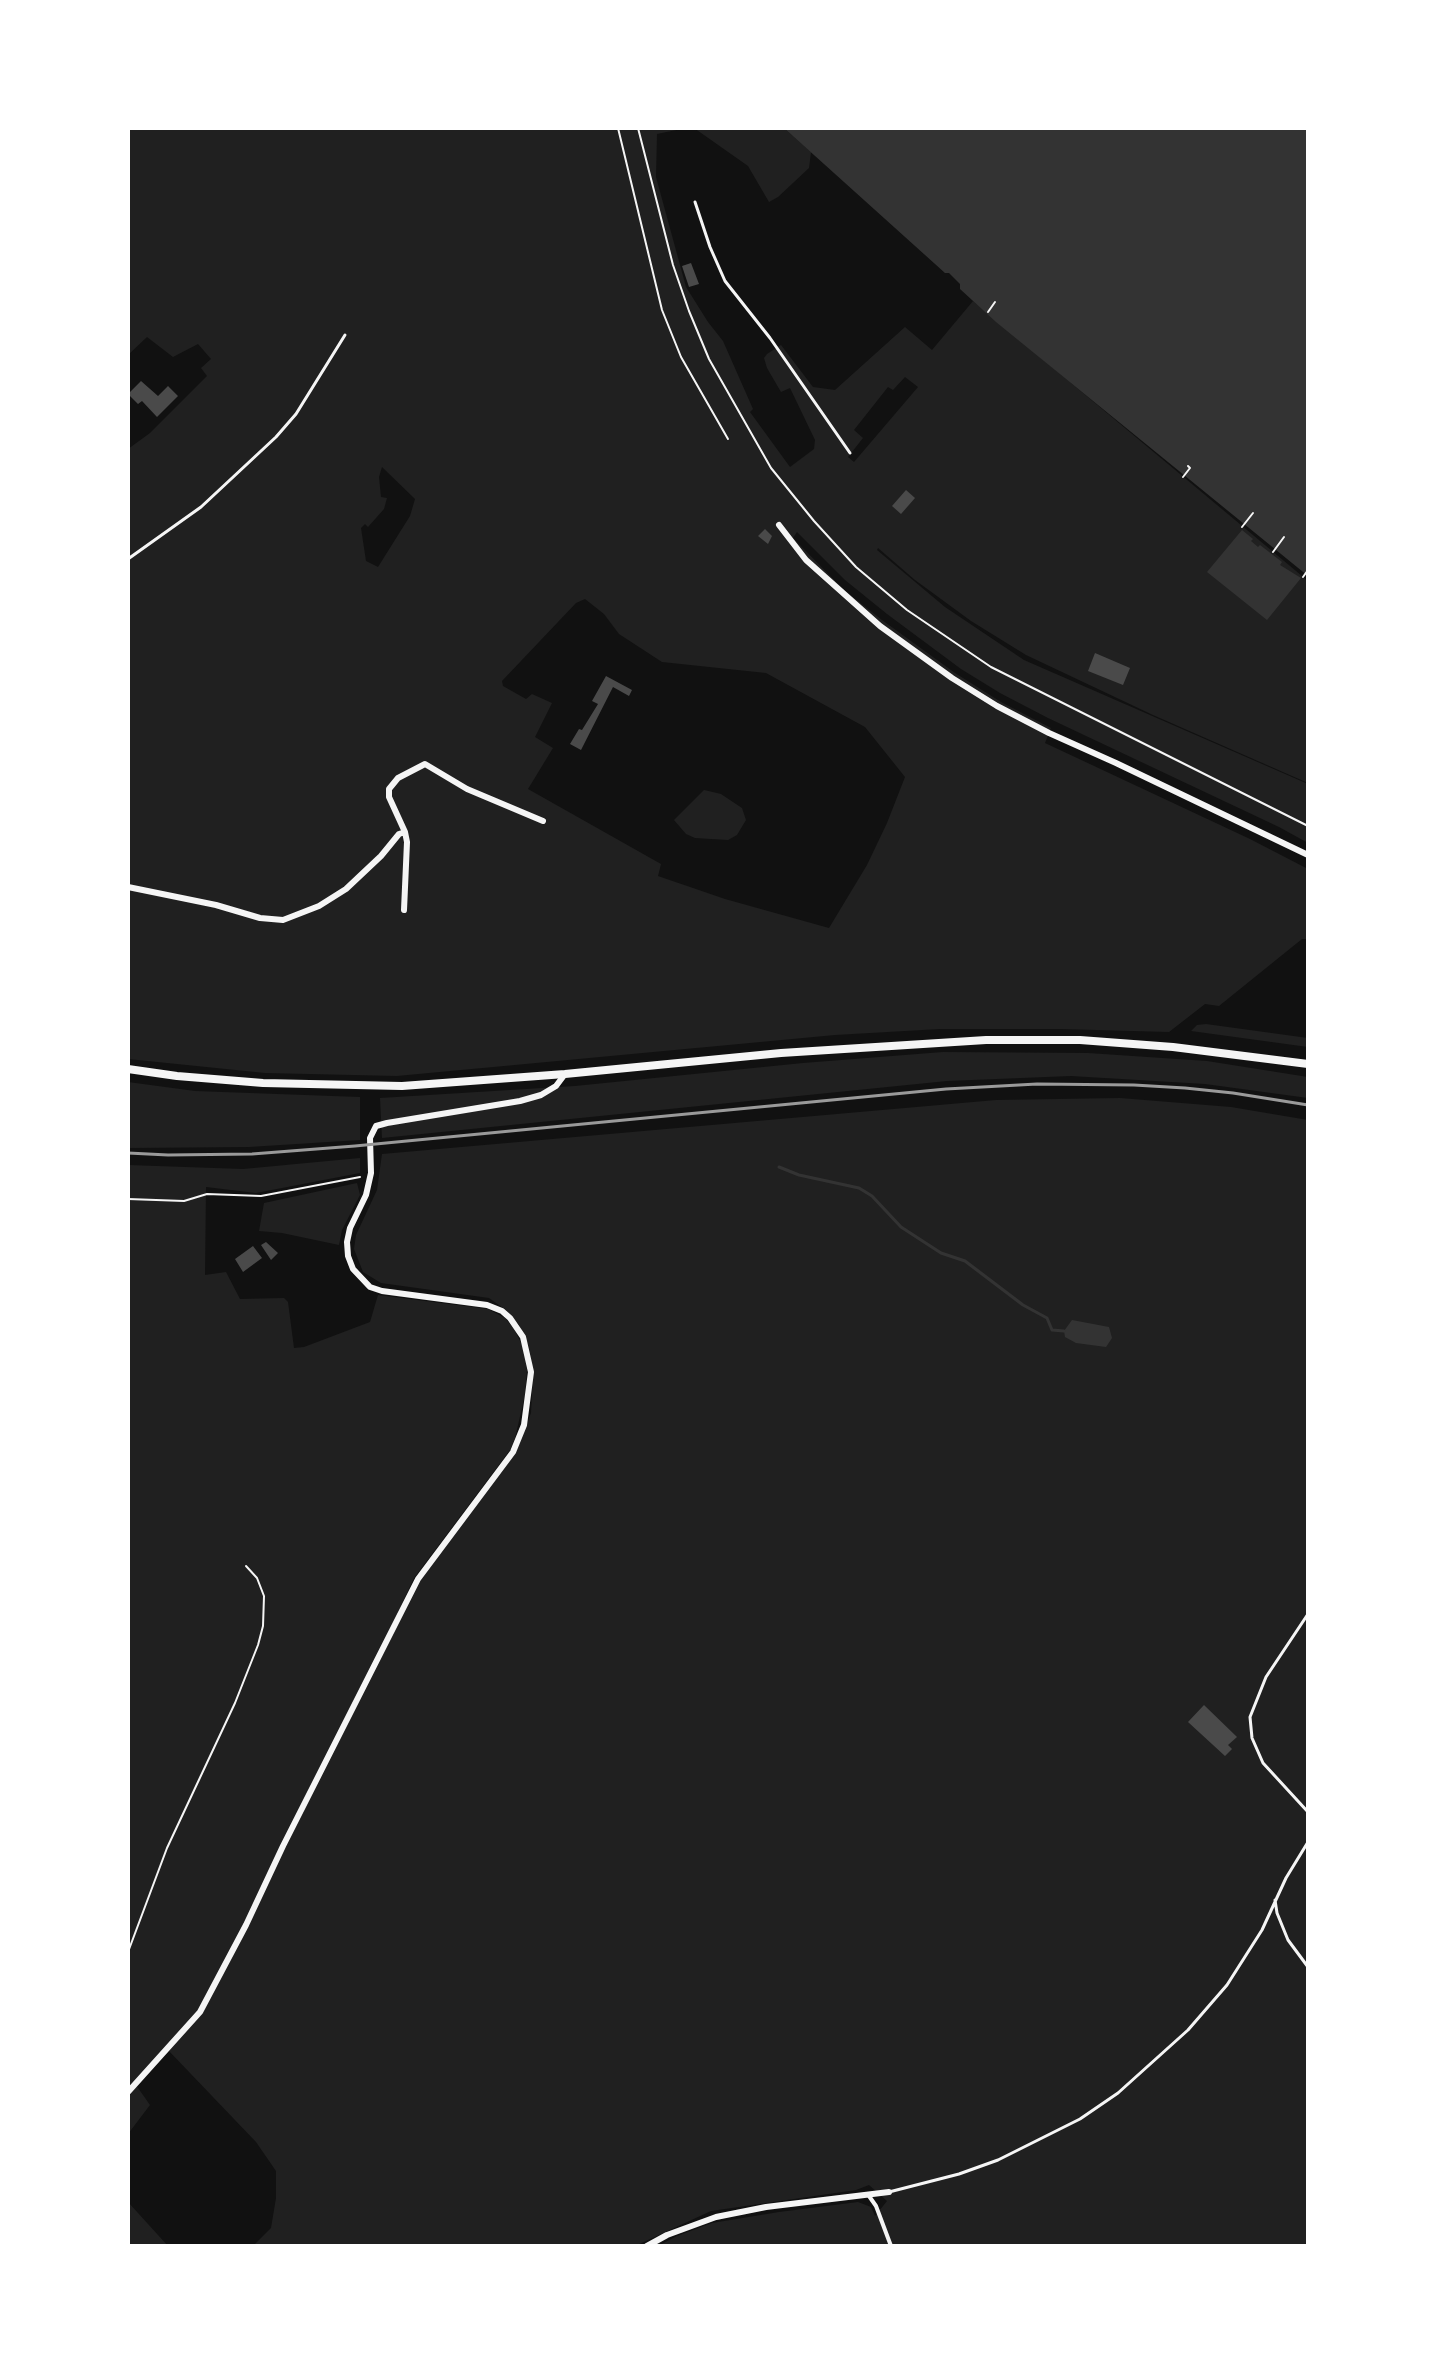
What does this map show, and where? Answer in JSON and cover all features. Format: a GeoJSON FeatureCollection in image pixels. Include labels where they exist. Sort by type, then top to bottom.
{"type":"FeatureCollection","features":[{"type":"Feature","properties":{"kind":"main road"},"geometry":{"type":"LineString","coordinates":[[128,1069],[263,1083],[402,1086],[781,1053],[986,1040],[1080,1040],[1173,1047],[1308,1064]]}},
{"type":"Feature","properties":{"kind":"street"},"geometry":{"type":"LineString","coordinates":[[779,525],[806,560],[851,602],[928,661],[997,706],[1308,855]]}},
{"type":"Feature","properties":{"kind":"street"},"geometry":{"type":"LineString","coordinates":[[404,910],[405,832],[392,805],[389,789],[398,778],[425,764],[467,789],[543,821]]}},
{"type":"Feature","properties":{"kind":"street"},"geometry":{"type":"LineString","coordinates":[[128,887],[216,905],[260,918],[283,920],[308,911],[346,889],[399,834],[405,832]]}},
{"type":"Feature","properties":{"kind":"street"},"geometry":{"type":"LineString","coordinates":[[128,2092],[200,2012],[418,1579],[513,1452],[527,1411],[531,1372],[527,1350],[517,1326],[502,1311],[487,1305],[382,1291],[370,1287],[353,1269],[347,1242],[350,1228],[366,1195],[371,1173],[370,1138],[376,1126],[387,1123],[541,1095],[556,1086],[565,1074]]}},
{"type":"Feature","properties":{"kind":"street"},"geometry":{"type":"LineString","coordinates":[[647,2246],[716,2217],[766,2207],[889,2192]]}},
{"type":"Feature","properties":{"kind":"street"},"geometry":{"type":"LineString","coordinates":[[869,2196],[891,2246]]}},
{"type":"Feature","properties":{"kind":"lane"},"geometry":{"type":"LineString","coordinates":[[695,202],[725,281],[770,338],[850,453]]}},
{"type":"Feature","properties":{"kind":"lane"},"geometry":{"type":"LineString","coordinates":[[128,559],[201,507],[270,443],[296,414],[345,335]]}},
{"type":"Feature","properties":{"kind":"lane"},"geometry":{"type":"LineString","coordinates":[[1308,1614],[1266,1677],[1250,1717],[1252,1738],[1263,1763],[1308,1812]]}},
{"type":"Feature","properties":{"kind":"lane"},"geometry":{"type":"LineString","coordinates":[[889,2192],[959,2174],[998,2160],[1080,2119],[1118,2093],[1180,2037],[1227,1985],[1262,1930],[1295,1860],[1308,1842]]}},
{"type":"Feature","properties":{"kind":"lane"},"geometry":{"type":"LineString","coordinates":[[1275,1900],[1288,1940],[1308,1967]]}},
{"type":"Feature","properties":{"kind":"path"},"geometry":{"type":"LineString","coordinates":[[618,128],[665,319],[681,357],[728,439]]}},
{"type":"Feature","properties":{"kind":"path"},"geometry":{"type":"LineString","coordinates":[[638,128],[673,265],[709,359],[771,468],[856,567],[916,616],[991,667],[1308,826]]}},
{"type":"Feature","properties":{"kind":"path"},"geometry":{"type":"LineString","coordinates":[[988,312],[995,302]]}},
{"type":"Feature","properties":{"kind":"path"},"geometry":{"type":"LineString","coordinates":[[1183,477],[1190,468],[1188,466]]}},
{"type":"Feature","properties":{"kind":"path"},"geometry":{"type":"LineString","coordinates":[[1242,527],[1253,513]]}},
{"type":"Feature","properties":{"kind":"path"},"geometry":{"type":"LineString","coordinates":[[1273,552],[1284,537]]}},
{"type":"Feature","properties":{"kind":"path"},"geometry":{"type":"LineString","coordinates":[[1303,577],[1308,570]]}},
{"type":"Feature","properties":{"kind":"path"},"geometry":{"type":"LineString","coordinates":[[128,1199],[184,1201],[207,1194],[261,1196],[365,1176]]}},
{"type":"Feature","properties":{"kind":"path"},"geometry":{"type":"LineString","coordinates":[[128,1952],[167,1848],[235,1703],[258,1645],[264,1618],[264,1596],[257,1578],[246,1566]]}},
{"type":"Feature","properties":{"kind":"shaded area"},"geometry":{"type":"Polygon","coordinates":[[[128,128],[686,128],[657,134],[656,177],[686,287],[723,341],[753,409],[750,412],[790,467],[814,449],[815,440],[790,388],[781,392],[767,368],[764,358],[767,354],[781,345],[813,387],[835,390],[905,327],[932,350],[973,301],[1308,581],[1308,783],[1026,655],[971,621],[877,550],[945,607],[1024,660],[1308,784],[1308,843],[1000,693],[961,669],[887,614],[845,580],[797,532],[793,538],[844,590],[882,620],[955,673],[1051,728],[1045,743],[1308,869],[1308,939],[1302,939],[1219,1006],[1205,1004],[1169,1032],[940,1029],[835,1035],[397,1076],[265,1073],[128,1059],[128,449],[150,433],[207,376],[201,368],[211,359],[198,344],[173,357],[147,337],[128,355],[128,128]],[[905,377],[893,390],[888,387],[854,430],[863,438],[848,457],[854,462],[918,387],[905,377]],[[382,467],[379,477],[381,497],[387,498],[384,509],[368,527],[365,524],[361,528],[366,561],[378,567],[410,516],[415,499],[382,467]],[[585,599],[576,603],[502,681],[503,686],[526,699],[532,694],[552,703],[535,737],[553,748],[528,789],[661,864],[658,876],[725,899],[829,928],[867,865],[905,777],[865,727],[766,673],[662,662],[619,634],[604,614],[585,599]]]}},
{"type":"Feature","properties":{"kind":"shaded area"},"geometry":{"type":"Polygon","coordinates":[[[694,128],[784,128],[811,152],[809,168],[769,202],[748,166],[694,128]]]}},
{"type":"Feature","properties":{"kind":"shaded area"},"geometry":{"type":"Polygon","coordinates":[[[784,128],[1308,128],[1308,576],[996,322],[960,289],[960,284],[949,273],[945,273],[784,128]]]}},
{"type":"Feature","properties":{"kind":"shaded area"},"geometry":{"type":"Polygon","coordinates":[[[1242,530],[1258,547],[1260,545],[1282,562],[1280,565],[1301,578],[1267,620],[1207,572],[1242,530]]]}},
{"type":"Feature","properties":{"kind":"shaded area"},"geometry":{"type":"Polygon","coordinates":[[[704,790],[721,794],[742,808],[746,820],[737,835],[728,840],[695,838],[686,834],[674,820],[704,790]]]}},
{"type":"Feature","properties":{"kind":"shaded area"},"geometry":{"type":"Polygon","coordinates":[[[1197,1025],[1308,1038],[1308,1047],[1191,1031],[1197,1025]]]}},
{"type":"Feature","properties":{"kind":"shaded area"},"geometry":{"type":"Polygon","coordinates":[[[943,1052],[1088,1053],[1207,1061],[1308,1077],[1308,1098],[1205,1084],[1071,1076],[947,1081],[382,1138],[380,1098],[575,1086],[943,1052]]]}},
{"type":"Feature","properties":{"kind":"shaded area"},"geometry":{"type":"Polygon","coordinates":[[[128,1082],[195,1091],[360,1097],[360,1140],[249,1147],[128,1148],[128,1082]]]}},
{"type":"Feature","properties":{"kind":"shaded area"},"geometry":{"type":"Polygon","coordinates":[[[1120,1098],[1231,1107],[1308,1120],[1308,2246],[658,2246],[712,2223],[779,2212],[858,2202],[871,2207],[875,2216],[887,2201],[869,2185],[856,2190],[711,2211],[635,2246],[253,2246],[271,2228],[276,2171],[256,2142],[168,2050],[202,2014],[245,1924],[198,2010],[128,2091],[128,1165],[243,1169],[360,1158],[360,1173],[256,1193],[206,1187],[205,1275],[226,1272],[240,1299],[284,1298],[288,1302],[294,1348],[370,1322],[378,1295],[488,1309],[505,1318],[523,1347],[527,1370],[525,1395],[510,1450],[414,1578],[365,1681],[420,1580],[517,1450],[531,1413],[533,1371],[529,1347],[519,1325],[506,1310],[489,1298],[381,1283],[363,1272],[354,1249],[356,1235],[377,1190],[382,1154],[996,1100],[1120,1098]]]}},
{"type":"Feature","properties":{"kind":"shaded area"},"geometry":{"type":"Polygon","coordinates":[[[357,1183],[360,1195],[342,1230],[339,1245],[259,1231],[264,1203],[357,1183]]]}},
{"type":"Feature","properties":{"kind":"shaded area"},"geometry":{"type":"Polygon","coordinates":[[[1072,1320],[1109,1327],[1112,1338],[1106,1347],[1076,1343],[1065,1337],[1064,1331],[1072,1320]]]}},
{"type":"Feature","properties":{"kind":"shaded area"},"geometry":{"type":"Polygon","coordinates":[[[136,2085],[150,2105],[128,2134],[128,2094],[136,2085]]]}},
{"type":"Feature","properties":{"kind":"shaded area"},"geometry":{"type":"Polygon","coordinates":[[[128,2202],[168,2246],[128,2246],[128,2202]]]}},
{"type":"Feature","properties":{"kind":"building"},"geometry":{"type":"Polygon","coordinates":[[[691,263],[699,284],[689,287],[682,266],[691,263]]]}},
{"type":"Feature","properties":{"kind":"building"},"geometry":{"type":"Polygon","coordinates":[[[141,381],[158,396],[168,386],[178,396],[157,417],[142,401],[138,404],[128,394],[141,381]]]}},
{"type":"Feature","properties":{"kind":"building"},"geometry":{"type":"Polygon","coordinates":[[[906,490],[915,498],[901,514],[892,506],[906,490]]]}},
{"type":"Feature","properties":{"kind":"building"},"geometry":{"type":"Polygon","coordinates":[[[765,529],[772,536],[768,544],[758,536],[765,529]]]}},
{"type":"Feature","properties":{"kind":"building"},"geometry":{"type":"Polygon","coordinates":[[[1095,653],[1130,668],[1123,685],[1088,671],[1095,653]]]}},
{"type":"Feature","properties":{"kind":"building"},"geometry":{"type":"Polygon","coordinates":[[[606,676],[632,690],[629,696],[613,687],[581,750],[570,744],[598,704],[592,701],[606,676]]]}},
{"type":"Feature","properties":{"kind":"building"},"geometry":{"type":"Polygon","coordinates":[[[266,1242],[278,1253],[271,1260],[261,1245],[266,1242]]]}},
{"type":"Feature","properties":{"kind":"building"},"geometry":{"type":"Polygon","coordinates":[[[253,1246],[262,1258],[243,1272],[235,1259],[253,1246]]]}},
{"type":"Feature","properties":{"kind":"building"},"geometry":{"type":"Polygon","coordinates":[[[1204,1705],[1237,1737],[1228,1745],[1232,1749],[1225,1756],[1188,1722],[1204,1705]]]}},
{"type":"Feature","properties":{"kind":"waterway"},"geometry":{"type":"LineString","coordinates":[[779,1167],[799,1175],[859,1188],[872,1196],[901,1227],[941,1253],[965,1261],[1023,1305],[1047,1318],[1052,1330],[1064,1331]]}},
{"type":"Feature","properties":{"kind":"railway"},"geometry":{"type":"LineString","coordinates":[[128,1153],[252,1154],[946,1089],[1037,1084],[1185,1088],[1308,1105]]}}]}
